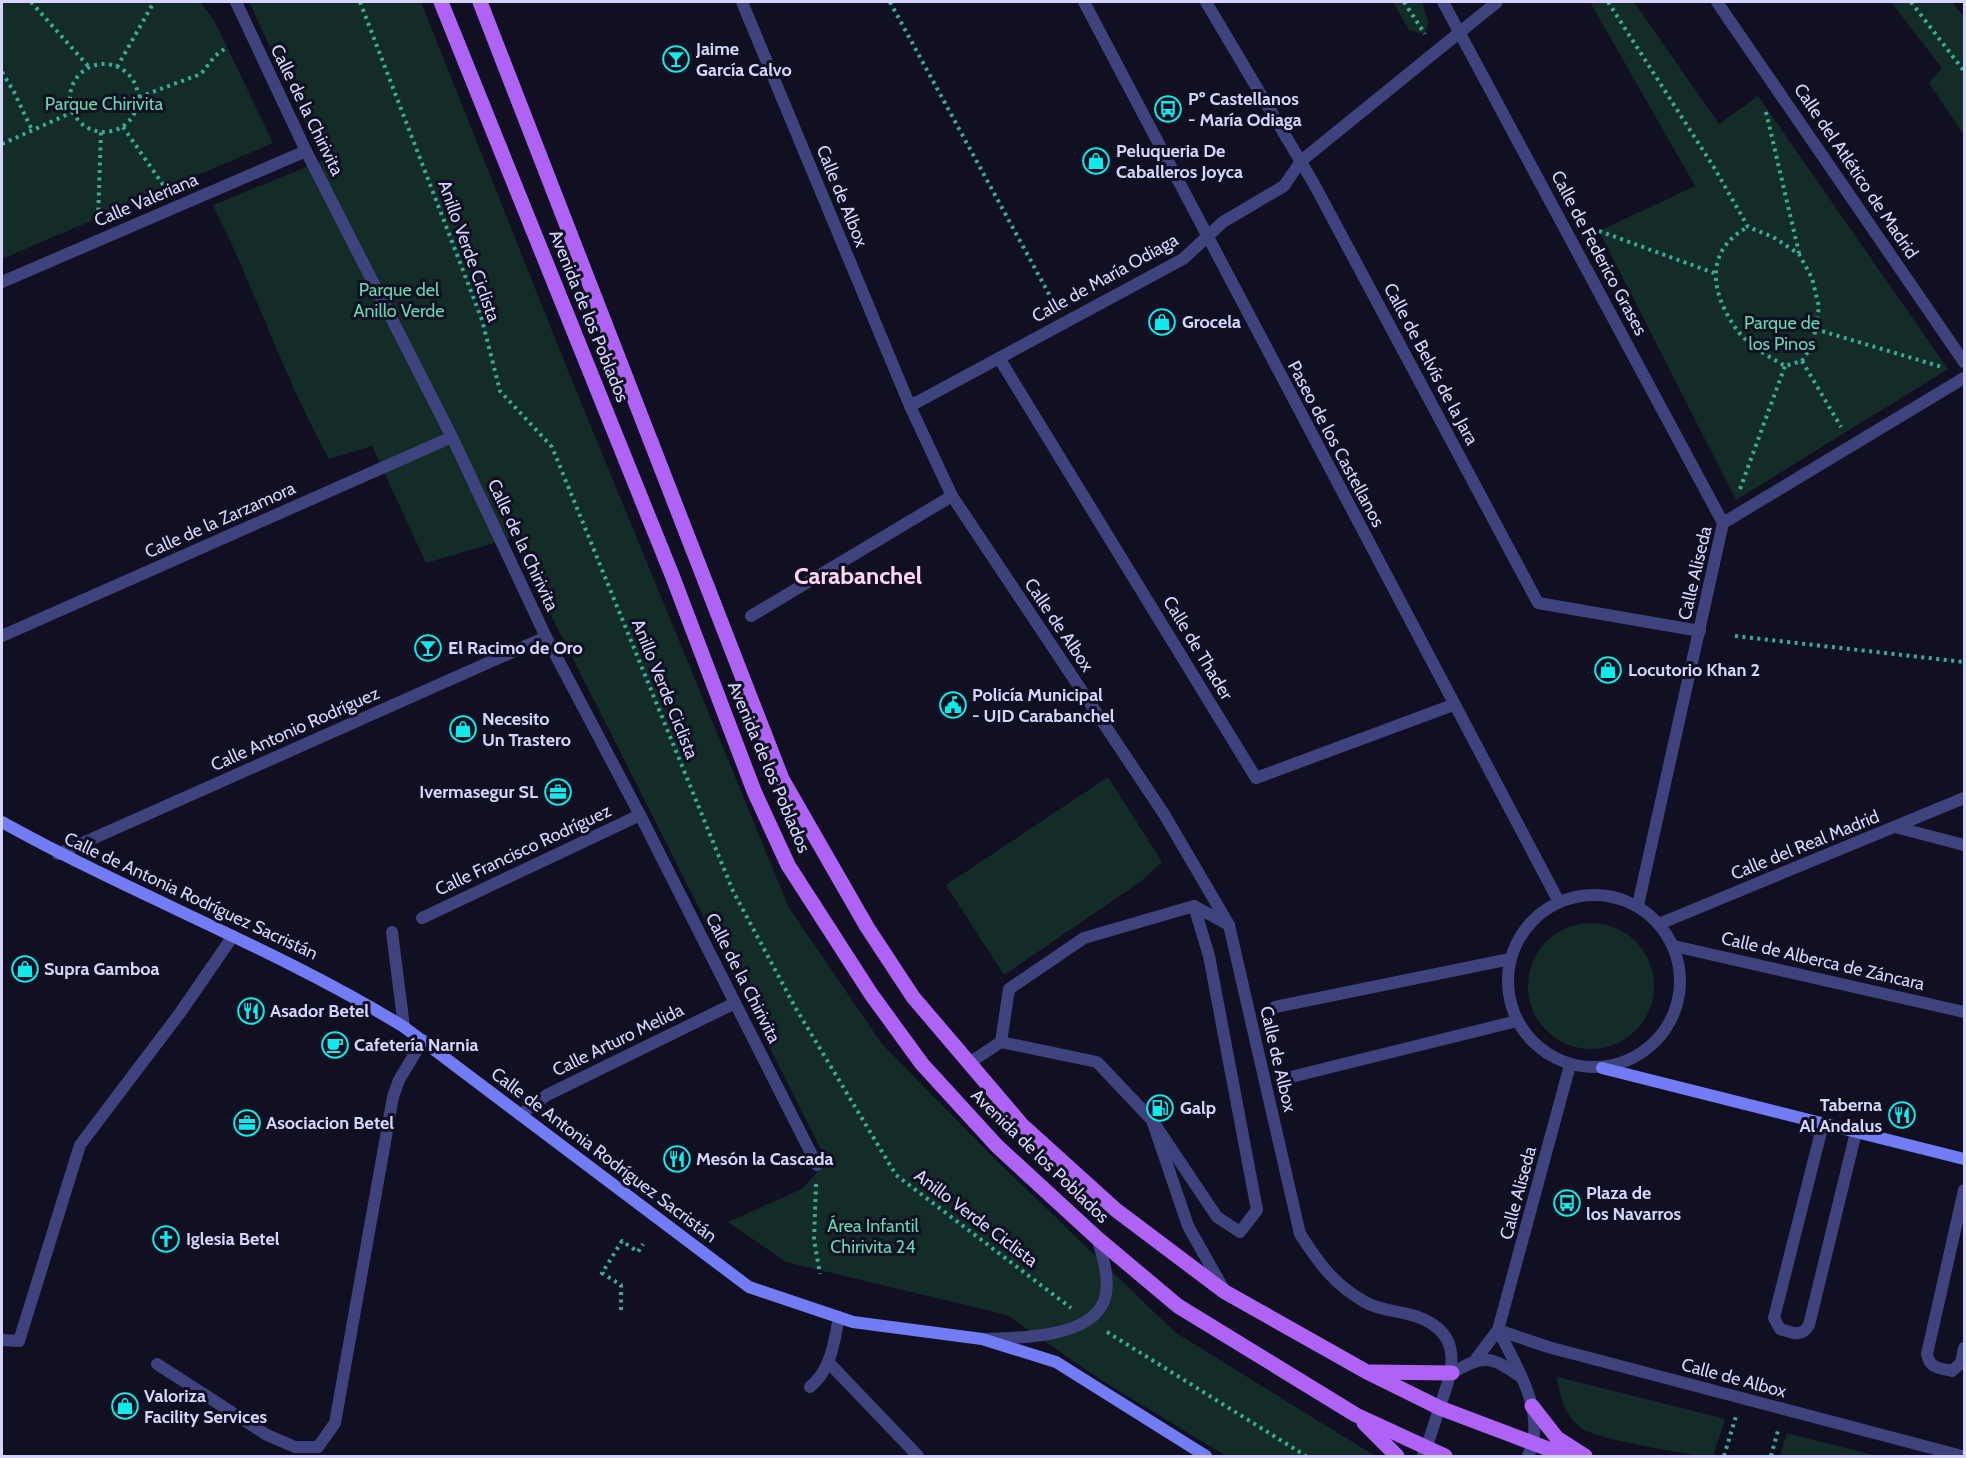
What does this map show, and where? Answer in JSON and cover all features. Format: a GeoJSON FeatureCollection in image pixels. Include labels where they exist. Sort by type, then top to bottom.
{"type":"FeatureCollection","features":[{"type":"Feature","properties":{"kind":"main road","name":"Avenida de los Poblados"},"geometry":{"type":"LineString","coordinates":[[441,2],[672,575],[754,791],[788,865],[871,994],[922,1065],[997,1146],[1096,1238],[1178,1306],[1356,1415],[1425,1453],[1445,1456]]}},
{"type":"Feature","properties":{"kind":"main road","name":"Avenida de los Poblados"},"geometry":{"type":"LineString","coordinates":[[480,2],[782,779],[867,927],[913,997],[1022,1125],[1116,1210],[1226,1292],[1367,1372],[1440,1408],[1531,1451],[1567,1456]]}},
{"type":"Feature","properties":{"kind":"main road"},"geometry":{"type":"LineString","coordinates":[[1367,1372],[1452,1372]]}},
{"type":"Feature","properties":{"kind":"main road"},"geometry":{"type":"LineString","coordinates":[[1532,1406],[1557,1438],[1584,1456]]}},
{"type":"Feature","properties":{"kind":"main road"},"geometry":{"type":"LineString","coordinates":[[1356,1415],[1397,1456]]}},
{"type":"Feature","properties":{"kind":"street","name":"Calle de la Chirivita"},"geometry":{"type":"LineString","coordinates":[[236,2],[306,151],[452,437],[546,637],[640,815],[817,1165]]}},
{"type":"Feature","properties":{"kind":"street","name":"Calle de Albox"},"geometry":{"type":"LineString","coordinates":[[742,2],[910,406],[952,496],[1164,814],[1229,925],[1300,1234],[1325,1273],[1366,1303],[1418,1317],[1435,1325],[1446,1338],[1452,1356],[1452,1372]]}},
{"type":"Feature","properties":{"kind":"street","name":"Paseo de los Castellanos"},"geometry":{"type":"LineString","coordinates":[[1084,2],[1559,902]]}},
{"type":"Feature","properties":{"kind":"street","name":"Calle de Belvís de la Jara"},"geometry":{"type":"LineString","coordinates":[[1206,2],[1301,161],[1538,603],[1700,632]]}},
{"type":"Feature","properties":{"kind":"street","name":"Calle de Federico Grases"},"geometry":{"type":"LineString","coordinates":[[1443,2],[1723,523]]}},
{"type":"Feature","properties":{"kind":"street","name":"Calle de María Odiaga"},"geometry":{"type":"LineString","coordinates":[[910,406],[1183,259],[1223,222],[1284,186],[1301,161],[1497,2]]}},
{"type":"Feature","properties":{"kind":"street","name":"Calle del Atlético de Madrid"},"geometry":{"type":"LineString","coordinates":[[1717,2],[1965,362]]}},
{"type":"Feature","properties":{"kind":"street","name":"Calle Valeriana"},"geometry":{"type":"LineString","coordinates":[[2,282],[306,151]]}},
{"type":"Feature","properties":{"kind":"street","name":"Calle de Thader"},"geometry":{"type":"LineString","coordinates":[[999,358],[1256,778],[1453,705]]}},
{"type":"Feature","properties":{"kind":"street","name":"Calle Aliseda"},"geometry":{"type":"LineString","coordinates":[[1638,905],[1723,523],[1965,378]]}},
{"type":"Feature","properties":{"kind":"street","name":"Calle de la Zarzamora"},"geometry":{"type":"LineString","coordinates":[[2,636],[452,437]]}},
{"type":"Feature","properties":{"kind":"street"},"geometry":{"type":"LineString","coordinates":[[751,616],[952,496]]}},
{"type":"Feature","properties":{"kind":"street","name":"Calle Antonio Rodríguez"},"geometry":{"type":"LineString","coordinates":[[58,854],[546,637]]}},
{"type":"Feature","properties":{"kind":"street","name":"Calle del Real Madrid"},"geometry":{"type":"LineString","coordinates":[[1659,924],[1965,798]]}},
{"type":"Feature","properties":{"kind":"street","name":"Calle Francisco Rodríguez"},"geometry":{"type":"LineString","coordinates":[[422,918],[640,815]]}},
{"type":"Feature","properties":{"kind":"street","name":"Calle de Antonia Rodríguez Sacristán"},"geometry":{"type":"LineString","coordinates":[[2,822],[58,854],[347,992],[404,1027],[749,1287],[853,1322],[982,1339],[1056,1362],[1206,1456]]}},
{"type":"Feature","properties":{"kind":"street"},"geometry":{"type":"LineString","coordinates":[[1895,827],[1965,845]]}},
{"type":"Feature","properties":{"kind":"street"},"geometry":{"type":"LineString","coordinates":[[1602,1068],[1628,1061],[1644,1052],[1669,1026],[1680,991],[1681,973],[1674,946],[1659,924],[1638,905],[1608,896],[1583,896],[1559,902],[1537,916],[1521,935],[1510,959],[1508,990],[1517,1021],[1530,1040],[1548,1055],[1570,1065],[1602,1068],[1965,1159]]}},
{"type":"Feature","properties":{"kind":"street"},"geometry":{"type":"LineString","coordinates":[[1001,1042],[1010,989],[1084,938],[1194,906],[1229,925]]}},
{"type":"Feature","properties":{"kind":"street"},"geometry":{"type":"LineString","coordinates":[[969,1063],[1001,1042],[1097,1062],[1152,1120],[1217,1217],[1240,1232],[1257,1210],[1209,956],[1194,906]]}},
{"type":"Feature","properties":{"kind":"street"},"geometry":{"type":"LineString","coordinates":[[392,932],[404,1027]]}},
{"type":"Feature","properties":{"kind":"street"},"geometry":{"type":"LineString","coordinates":[[2,1340],[19,1341],[80,1144],[180,1013],[233,936]]}},
{"type":"Feature","properties":{"kind":"street","name":"Calle de Alberca de Záncara"},"geometry":{"type":"LineString","coordinates":[[1674,946],[1965,1012]]}},
{"type":"Feature","properties":{"kind":"street"},"geometry":{"type":"LineString","coordinates":[[1275,1006],[1510,959]]}},
{"type":"Feature","properties":{"kind":"street","name":"Calle Arturo Melida"},"geometry":{"type":"LineString","coordinates":[[520,1115],[547,1095],[735,1003]]}},
{"type":"Feature","properties":{"kind":"street"},"geometry":{"type":"LineString","coordinates":[[1291,1077],[1517,1021]]}},
{"type":"Feature","properties":{"kind":"street"},"geometry":{"type":"LineString","coordinates":[[157,1364],[267,1435],[295,1447],[318,1447],[335,1423],[393,1097],[399,1080],[423,1040]]}},
{"type":"Feature","properties":{"kind":"street","name":"Calle Aliseda"},"geometry":{"type":"LineString","coordinates":[[1476,1359],[1498,1330],[1570,1065]]}},
{"type":"Feature","properties":{"kind":"street"},"geometry":{"type":"LineString","coordinates":[[1152,1120],[1188,1226],[1226,1292]]}},
{"type":"Feature","properties":{"kind":"street"},"geometry":{"type":"LineString","coordinates":[[1823,1124],[1774,1317],[1780,1329],[1797,1335],[1804,1332],[1809,1325],[1856,1132]]}},
{"type":"Feature","properties":{"kind":"street"},"geometry":{"type":"LineString","coordinates":[[1965,1190],[1927,1354],[1928,1362],[1933,1366],[1952,1371],[1961,1363],[1965,1348]]}},
{"type":"Feature","properties":{"kind":"street"},"geometry":{"type":"LineString","coordinates":[[982,1339],[1039,1336],[1070,1330],[1087,1320],[1104,1302],[1106,1268],[1096,1238]]}},
{"type":"Feature","properties":{"kind":"street"},"geometry":{"type":"LineString","coordinates":[[810,1387],[819,1381],[829,1363],[839,1317]]}},
{"type":"Feature","properties":{"kind":"street"},"geometry":{"type":"LineString","coordinates":[[1498,1330],[1522,1377],[1532,1406],[1531,1451]]}},
{"type":"Feature","properties":{"kind":"street","name":"Calle de Albox"},"geometry":{"type":"LineString","coordinates":[[1498,1330],[1560,1350],[1962,1456]]}},
{"type":"Feature","properties":{"kind":"street"},"geometry":{"type":"LineString","coordinates":[[1425,1453],[1452,1372],[1476,1359],[1498,1360],[1522,1377]]}},
{"type":"Feature","properties":{"kind":"street"},"geometry":{"type":"LineString","coordinates":[[829,1363],[918,1456]]}},
{"type":"Feature","properties":{"kind":"path"},"geometry":{"type":"LineString","coordinates":[[31,2],[89,67]]}},
{"type":"Feature","properties":{"kind":"path"},"geometry":{"type":"LineString","coordinates":[[117,67],[154,2]]}},
{"type":"Feature","properties":{"kind":"path","name":"Anillo Verde Ciclista"},"geometry":{"type":"LineString","coordinates":[[360,2],[482,320],[500,391],[552,447],[733,891],[795,1007],[896,1175],[1069,1306]]}},
{"type":"Feature","properties":{"kind":"path"},"geometry":{"type":"LineString","coordinates":[[890,2],[1056,308]]}},
{"type":"Feature","properties":{"kind":"path"},"geometry":{"type":"LineString","coordinates":[[1404,2],[1425,34]]}},
{"type":"Feature","properties":{"kind":"path"},"geometry":{"type":"LineString","coordinates":[[1608,2],[1715,169],[1748,227],[1773,237],[1799,254]]}},
{"type":"Feature","properties":{"kind":"path"},"geometry":{"type":"LineString","coordinates":[[1911,2],[1965,71]]}},
{"type":"Feature","properties":{"kind":"path"},"geometry":{"type":"LineString","coordinates":[[139,97],[201,74],[215,56],[227,47]]}},
{"type":"Feature","properties":{"kind":"path"},"geometry":{"type":"LineString","coordinates":[[100,64],[117,67],[130,76],[139,97],[132,119],[123,127],[101,132],[80,123],[73,112],[70,93],[73,82],[89,67],[100,64]]}},
{"type":"Feature","properties":{"kind":"path"},"geometry":{"type":"LineString","coordinates":[[2,72],[32,130]]}},
{"type":"Feature","properties":{"kind":"path"},"geometry":{"type":"LineString","coordinates":[[1748,227],[1737,233],[1720,255],[1714,273],[1719,296],[1737,330],[1761,352],[1785,366],[1802,361],[1813,344],[1819,307],[1812,278],[1799,254],[1764,103]]}},
{"type":"Feature","properties":{"kind":"path"},"geometry":{"type":"LineString","coordinates":[[2,144],[73,112]]}},
{"type":"Feature","properties":{"kind":"path"},"geometry":{"type":"LineString","coordinates":[[123,127],[166,189]]}},
{"type":"Feature","properties":{"kind":"path"},"geometry":{"type":"LineString","coordinates":[[98,218],[101,132]]}},
{"type":"Feature","properties":{"kind":"path"},"geometry":{"type":"LineString","coordinates":[[1599,231],[1714,273]]}},
{"type":"Feature","properties":{"kind":"path"},"geometry":{"type":"LineString","coordinates":[[1815,329],[1948,369]]}},
{"type":"Feature","properties":{"kind":"path"},"geometry":{"type":"LineString","coordinates":[[1802,361],[1844,433]]}},
{"type":"Feature","properties":{"kind":"path"},"geometry":{"type":"LineString","coordinates":[[1736,500],[1785,366]]}},
{"type":"Feature","properties":{"kind":"path"},"geometry":{"type":"LineString","coordinates":[[1735,636],[1965,662]]}},
{"type":"Feature","properties":{"kind":"path"},"geometry":{"type":"LineString","coordinates":[[817,1165],[813,1240],[820,1274]]}},
{"type":"Feature","properties":{"kind":"path"},"geometry":{"type":"LineString","coordinates":[[621,1310],[621,1285],[602,1273],[622,1241],[638,1252],[643,1244]]}},
{"type":"Feature","properties":{"kind":"path"},"geometry":{"type":"LineString","coordinates":[[1108,1333],[1306,1456]]}},
{"type":"Feature","properties":{"kind":"path"},"geometry":{"type":"LineString","coordinates":[[1724,1456],[1736,1415]]}},
{"type":"Feature","properties":{"kind":"path"},"geometry":{"type":"LineString","coordinates":[[1771,1456],[1779,1426]]}},
{"type":"Feature","properties":{"kind":"green space","name":"Parque Chirivita"},"geometry":{"type":"Polygon","coordinates":[[[2,2],[200,2],[214,20],[273,143],[2,259],[2,2]]]}},
{"type":"Feature","properties":{"kind":"green space","name":"Parque del Anillo Verde"},"geometry":{"type":"Polygon","coordinates":[[[249,2],[421,2],[564,361],[789,908],[882,1044],[997,1161],[1176,1333],[1375,1456],[1226,1456],[1101,1380],[1007,1315],[786,1262],[728,1222],[802,1189],[827,1161],[512,538],[426,563],[372,446],[329,459],[313,428],[213,205],[323,160],[249,2]]]}},
{"type":"Feature","properties":{"kind":"green space"},"geometry":{"type":"Polygon","coordinates":[[[1393,2],[1422,2],[1428,22],[1425,34],[1409,30],[1393,2]]]}},
{"type":"Feature","properties":{"kind":"green space","name":"Parque de los Pinos"},"geometry":{"type":"Polygon","coordinates":[[[1590,2],[1634,2],[1719,124],[1758,96],[1948,369],[1736,500],[1599,231],[1695,186],[1590,2]]]}},
{"type":"Feature","properties":{"kind":"green space"},"geometry":{"type":"Polygon","coordinates":[[[1891,2],[1952,2],[1964,17],[1964,135],[1929,83],[1942,68],[1891,2]]]}},
{"type":"Feature","properties":{"kind":"green space"},"geometry":{"type":"Polygon","coordinates":[[[1108,777],[1162,862],[1140,882],[1004,975],[946,885],[1108,777]]]}},
{"type":"Feature","properties":{"kind":"green space"},"geometry":{"type":"Polygon","coordinates":[[[1591,923],[1615,928],[1635,942],[1649,962],[1654,986],[1649,1010],[1635,1030],[1615,1044],[1591,1049],[1567,1044],[1547,1030],[1533,1010],[1528,986],[1533,962],[1547,942],[1567,928],[1591,923]]]}},
{"type":"Feature","properties":{"kind":"green space"},"geometry":{"type":"Polygon","coordinates":[[[1557,1377],[1725,1419],[1713,1456],[1700,1456],[1638,1445],[1604,1437],[1583,1429],[1564,1406],[1557,1377]]]}},
{"type":"Feature","properties":{"kind":"green space"},"geometry":{"type":"Polygon","coordinates":[[[1787,1433],[1877,1456],[1780,1456],[1787,1433]]]}},
{"type":"Feature","properties":{"kind":"place","name":"Jaime García Calvo"},"geometry":{"type":"Point","coordinates":[676,59]}},
{"type":"Feature","properties":{"kind":"place","name":"Pº Castellanos - María Odiaga"},"geometry":{"type":"Point","coordinates":[1168,109]}},
{"type":"Feature","properties":{"kind":"place","name":"Peluqueria De Caballeros Joyca"},"geometry":{"type":"Point","coordinates":[1096,161]}},
{"type":"Feature","properties":{"kind":"place","name":"Grocela"},"geometry":{"type":"Point","coordinates":[1162,322]}},
{"type":"Feature","properties":{"kind":"place","name":"El Racimo de Oro"},"geometry":{"type":"Point","coordinates":[428,648]}},
{"type":"Feature","properties":{"kind":"place","name":"Locutorio Khan 2"},"geometry":{"type":"Point","coordinates":[1608,670]}},
{"type":"Feature","properties":{"kind":"place","name":"Policía Municipal - UID Carabanchel"},"geometry":{"type":"Point","coordinates":[953,705]}},
{"type":"Feature","properties":{"kind":"place","name":"Necesito Un Trastero"},"geometry":{"type":"Point","coordinates":[463,729]}},
{"type":"Feature","properties":{"kind":"place","name":"Ivermasegur SL"},"geometry":{"type":"Point","coordinates":[558,792]}},
{"type":"Feature","properties":{"kind":"place","name":"Supra Gamboa"},"geometry":{"type":"Point","coordinates":[25,969]}},
{"type":"Feature","properties":{"kind":"place","name":"Asador Betel"},"geometry":{"type":"Point","coordinates":[251,1011]}},
{"type":"Feature","properties":{"kind":"place","name":"Cafetería Narnia"},"geometry":{"type":"Point","coordinates":[335,1045]}},
{"type":"Feature","properties":{"kind":"place","name":"Galp"},"geometry":{"type":"Point","coordinates":[1160,1108]}},
{"type":"Feature","properties":{"kind":"place","name":"Taberna Al Andalus"},"geometry":{"type":"Point","coordinates":[1902,1115]}},
{"type":"Feature","properties":{"kind":"place","name":"Asociacion Betel"},"geometry":{"type":"Point","coordinates":[247,1123]}},
{"type":"Feature","properties":{"kind":"place","name":"Mesón la Cascada"},"geometry":{"type":"Point","coordinates":[677,1159]}},
{"type":"Feature","properties":{"kind":"place","name":"Plaza de los Navarros"},"geometry":{"type":"Point","coordinates":[1567,1203]}},
{"type":"Feature","properties":{"kind":"place","name":"Iglesia Betel"},"geometry":{"type":"Point","coordinates":[166,1239]}},
{"type":"Feature","properties":{"kind":"place","name":"Valoriza Facility Services"},"geometry":{"type":"Point","coordinates":[125,1406]}},
{"type":"Feature","properties":{"kind":"district","name":"Carabanchel"},"geometry":{"type":"Point","coordinates":[858,575]}},
{"type":"Feature","properties":{"kind":"park label","name":"Área Infantil Chirivita 24"},"geometry":{"type":"Point","coordinates":[873,1236]}}]}
